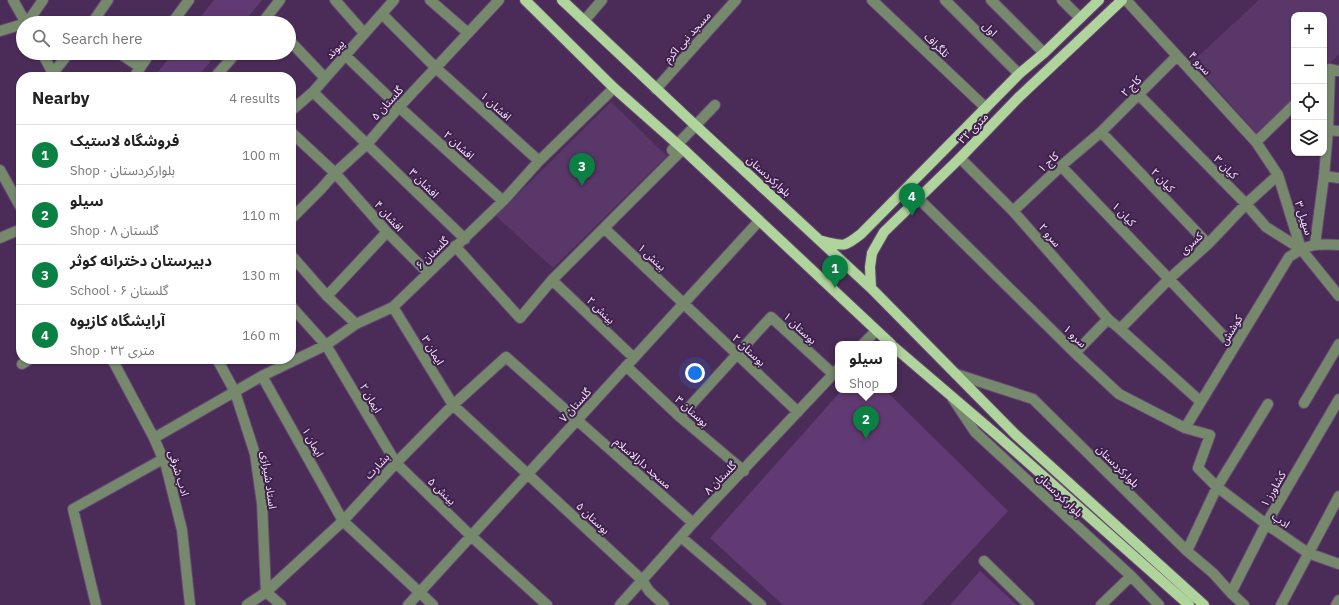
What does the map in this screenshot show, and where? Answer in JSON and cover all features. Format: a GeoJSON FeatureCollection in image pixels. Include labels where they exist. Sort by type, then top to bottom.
{"type":"FeatureCollection","features":[{"type":"Feature","properties":{"kind":"main road"},"geometry":{"type":"LineString","coordinates":[[525,0],[614,88],[680,146],[888,341]]}},
{"type":"Feature","properties":{"kind":"main road","name":"بلوارکردستان"},"geometry":{"type":"LineString","coordinates":[[562,0],[656,89],[821,240],[871,288],[1016,435],[1204,605]]}},
{"type":"Feature","properties":{"kind":"main road","name":"۳۲ متری"},"geometry":{"type":"LineString","coordinates":[[821,240],[842,245],[848,244],[861,234],[1019,74],[1044,53],[1098,0]]}},
{"type":"Feature","properties":{"kind":"main road","name":"۳۲ متری"},"geometry":{"type":"LineString","coordinates":[[871,288],[870,267],[872,253],[884,232],[960,158],[1019,97],[1122,0]]}},
{"type":"Feature","properties":{"kind":"main road"},"geometry":{"type":"LineString","coordinates":[[897,350],[998,436],[1188,605]]}},
{"type":"Feature","properties":{"kind":"street"},"geometry":{"type":"LineString","coordinates":[[13,0],[23,16]]}},
{"type":"Feature","properties":{"kind":"street"},"geometry":{"type":"LineString","coordinates":[[32,16],[43,0]]}},
{"type":"Feature","properties":{"kind":"street"},"geometry":{"type":"LineString","coordinates":[[97,16],[108,0]]}},
{"type":"Feature","properties":{"kind":"street"},"geometry":{"type":"LineString","coordinates":[[177,16],[189,0]]}},
{"type":"Feature","properties":{"kind":"street"},"geometry":{"type":"LineString","coordinates":[[270,16],[280,0]]}},
{"type":"Feature","properties":{"kind":"street"},"geometry":{"type":"LineString","coordinates":[[335,0],[364,33]]}},
{"type":"Feature","properties":{"kind":"street","name":"پیوند"},"geometry":{"type":"LineString","coordinates":[[296,107],[313,92],[394,0]]}},
{"type":"Feature","properties":{"kind":"street"},"geometry":{"type":"LineString","coordinates":[[430,0],[468,33]]}},
{"type":"Feature","properties":{"kind":"street","name":"گلستان ۵"},"geometry":{"type":"LineString","coordinates":[[296,214],[335,173],[368,143],[398,107],[500,0]]}},
{"type":"Feature","properties":{"kind":"street"},"geometry":{"type":"LineString","coordinates":[[584,20],[602,0]]}},
{"type":"Feature","properties":{"kind":"street","name":"مسجد نبی اکرم"},"geometry":{"type":"LineString","coordinates":[[656,89],[736,0]]}},
{"type":"Feature","properties":{"kind":"street","name":"تلگراف"},"geometry":{"type":"LineString","coordinates":[[872,0],[986,108]]}},
{"type":"Feature","properties":{"kind":"street","name":"اول"},"geometry":{"type":"LineString","coordinates":[[945,0],[1019,74]]}},
{"type":"Feature","properties":{"kind":"street"},"geometry":{"type":"LineString","coordinates":[[991,0],[1044,53]]}},
{"type":"Feature","properties":{"kind":"street"},"geometry":{"type":"LineString","coordinates":[[1062,0],[1080,18]]}},
{"type":"Feature","properties":{"kind":"street","name":"سرو ۴"},"geometry":{"type":"LineString","coordinates":[[1126,0],[1256,142]]}},
{"type":"Feature","properties":{"kind":"street","name":"افشان ۱"},"geometry":{"type":"LineString","coordinates":[[382,14],[436,68],[539,161]]}},
{"type":"Feature","properties":{"kind":"street"},"geometry":{"type":"LineString","coordinates":[[0,31],[16,26]]}},
{"type":"Feature","properties":{"kind":"street"},"geometry":{"type":"LineString","coordinates":[[296,47],[325,78]]}},
{"type":"Feature","properties":{"kind":"street","name":"افشان ۲"},"geometry":{"type":"LineString","coordinates":[[346,56],[398,107],[503,201]]}},
{"type":"Feature","properties":{"kind":"street","name":"کاج ۲"},"geometry":{"type":"LineString","coordinates":[[1101,132],[1177,56]]}},
{"type":"Feature","properties":{"kind":"street"},"geometry":{"type":"LineString","coordinates":[[46,60],[52,72]]}},
{"type":"Feature","properties":{"kind":"street"},"geometry":{"type":"LineString","coordinates":[[56,72],[64,60]]}},
{"type":"Feature","properties":{"kind":"street"},"geometry":{"type":"LineString","coordinates":[[130,60],[140,67]]}},
{"type":"Feature","properties":{"kind":"street"},"geometry":{"type":"LineString","coordinates":[[137,72],[145,60]]}},
{"type":"Feature","properties":{"kind":"street"},"geometry":{"type":"LineString","coordinates":[[219,72],[230,60]]}},
{"type":"Feature","properties":{"kind":"street"},"geometry":{"type":"LineString","coordinates":[[1315,244],[1324,176],[1331,72],[1339,61]]}},
{"type":"Feature","properties":{"kind":"street","name":"گلستان ۶"},"geometry":{"type":"LineString","coordinates":[[296,360],[326,345],[356,324],[393,307],[503,201],[539,161],[614,88]]}},
{"type":"Feature","properties":{"kind":"street","name":"افشان ۳"},"geometry":{"type":"LineString","coordinates":[[313,92],[368,143],[464,239]]}},
{"type":"Feature","properties":{"kind":"street","name":"کیان ۳"},"geometry":{"type":"LineString","coordinates":[[1139,95],[1246,204],[1266,227],[1301,249]]}},
{"type":"Feature","properties":{"kind":"street"},"geometry":{"type":"LineString","coordinates":[[455,246],[520,318],[552,280],[604,228],[680,146],[695,125],[715,105]]}},
{"type":"Feature","properties":{"kind":"street"},"geometry":{"type":"LineString","coordinates":[[1256,142],[1291,108]]}},
{"type":"Feature","properties":{"kind":"street"},"geometry":{"type":"LineString","coordinates":[[1328,130],[1339,131]]}},
{"type":"Feature","properties":{"kind":"street","name":"کاج ۱"},"geometry":{"type":"LineString","coordinates":[[1013,211],[1061,166],[1101,132]]}},
{"type":"Feature","properties":{"kind":"street","name":"کیان ۲"},"geometry":{"type":"LineString","coordinates":[[1101,132],[1208,244]]}},
{"type":"Feature","properties":{"kind":"street","name":"افشان ۴"},"geometry":{"type":"LineString","coordinates":[[296,137],[335,173],[387,232],[428,273]]}},
{"type":"Feature","properties":{"kind":"street","name":"سهیل ۳"},"geometry":{"type":"LineString","coordinates":[[1256,142],[1278,175],[1301,249],[1339,296]]}},
{"type":"Feature","properties":{"kind":"street"},"geometry":{"type":"LineString","coordinates":[[665,157],[680,146]]}},
{"type":"Feature","properties":{"kind":"street","name":"سرو ۲"},"geometry":{"type":"LineString","coordinates":[[960,158],[1013,211],[1108,319],[1201,402]]}},
{"type":"Feature","properties":{"kind":"street","name":"کیان ۱"},"geometry":{"type":"LineString","coordinates":[[1061,166],[1234,347]]}},
{"type":"Feature","properties":{"kind":"street"},"geometry":{"type":"LineString","coordinates":[[0,170],[16,196]]}},
{"type":"Feature","properties":{"kind":"street","name":"کسری"},"geometry":{"type":"LineString","coordinates":[[1120,329],[1169,279],[1208,244],[1246,204],[1278,175]]}},
{"type":"Feature","properties":{"kind":"street"},"geometry":{"type":"LineString","coordinates":[[1324,176],[1339,178]]}},
{"type":"Feature","properties":{"kind":"street","name":"سرو ۱"},"geometry":{"type":"LineString","coordinates":[[919,199],[1075,353],[1119,394],[1185,428],[1210,435],[1198,468]]}},
{"type":"Feature","properties":{"kind":"street","name":"گلستان ۷"},"geometry":{"type":"LineString","coordinates":[[408,605],[759,221]]}},
{"type":"Feature","properties":{"kind":"street","name":"بینش ۱"},"geometry":{"type":"LineString","coordinates":[[604,228],[684,304]]}},
{"type":"Feature","properties":{"kind":"street"},"geometry":{"type":"LineString","coordinates":[[0,238],[16,231]]}},
{"type":"Feature","properties":{"kind":"street"},"geometry":{"type":"LineString","coordinates":[[327,296],[387,232]]}},
{"type":"Feature","properties":{"kind":"street"},"geometry":{"type":"LineString","coordinates":[[1301,249],[1315,244],[1339,245]]}},
{"type":"Feature","properties":{"kind":"street","name":"کوشش"},"geometry":{"type":"LineString","coordinates":[[1185,428],[1289,257],[1301,249]]}},
{"type":"Feature","properties":{"kind":"street"},"geometry":{"type":"LineString","coordinates":[[296,261],[327,296],[356,324]]}},
{"type":"Feature","properties":{"kind":"street","name":"بینش ۲"},"geometry":{"type":"LineString","coordinates":[[552,280],[634,358]]}},
{"type":"Feature","properties":{"kind":"street","name":"بوستان ۲"},"geometry":{"type":"LineString","coordinates":[[684,304],[736,355],[798,412]]}},
{"type":"Feature","properties":{"kind":"street","name":"ایمان ۳"},"geometry":{"type":"LineString","coordinates":[[393,307],[453,405],[528,473]]}},
{"type":"Feature","properties":{"kind":"street","name":"ایمان ۲"},"geometry":{"type":"LineString","coordinates":[[296,312],[326,345],[396,463]]}},
{"type":"Feature","properties":{"kind":"street","name":"بوستان ۱"},"geometry":{"type":"LineString","coordinates":[[736,355],[771,317],[835,372]]}},
{"type":"Feature","properties":{"kind":"street"},"geometry":{"type":"LineString","coordinates":[[1075,353],[1108,319]]}},
{"type":"Feature","properties":{"kind":"street"},"geometry":{"type":"LineString","coordinates":[[866,341],[876,331]]}},
{"type":"Feature","properties":{"kind":"street"},"geometry":{"type":"LineString","coordinates":[[1304,403],[1339,344]]}},
{"type":"Feature","properties":{"kind":"street"},"geometry":{"type":"LineString","coordinates":[[680,418],[736,355]]}},
{"type":"Feature","properties":{"kind":"street","name":"بشارت"},"geometry":{"type":"LineString","coordinates":[[248,605],[266,592],[343,521],[396,463],[453,405],[506,357]]}},
{"type":"Feature","properties":{"kind":"street","name":"مسجد دارالاسلام"},"geometry":{"type":"LineString","coordinates":[[506,357],[694,523]]}},
{"type":"Feature","properties":{"kind":"street","name":"ادب شرقی"},"geometry":{"type":"LineString","coordinates":[[115,364],[154,438],[163,459],[182,530],[190,605]]}},
{"type":"Feature","properties":{"kind":"street","name":"استاد شیرازی"},"geometry":{"type":"LineString","coordinates":[[220,364],[235,392],[255,454],[262,503],[266,592]]}},
{"type":"Feature","properties":{"kind":"street","name":"گلستان ۶"},"geometry":{"type":"LineString","coordinates":[[154,438],[262,376],[287,364]]}},
{"type":"Feature","properties":{"kind":"street","name":"بوستان ۳"},"geometry":{"type":"LineString","coordinates":[[626,366],[680,418],[744,471]]}},
{"type":"Feature","properties":{"kind":"street","name":"گلستان ۸"},"geometry":{"type":"LineString","coordinates":[[620,605],[681,537],[835,372]]}},
{"type":"Feature","properties":{"kind":"street","name":"بلوارکردستان"},"geometry":{"type":"LineString","coordinates":[[956,374],[1034,400],[1187,551],[1213,572],[1231,593],[1244,605]]}},
{"type":"Feature","properties":{"kind":"street","name":"ایمان ۱"},"geometry":{"type":"LineString","coordinates":[[262,376],[343,521],[433,605]]}},
{"type":"Feature","properties":{"kind":"street","name":"بلوار کردستان"},"geometry":{"type":"LineString","coordinates":[[952,397],[975,432],[1130,576],[1159,605]]}},
{"type":"Feature","properties":{"kind":"street","name":"کشاورز ۱"},"geometry":{"type":"LineString","coordinates":[[1231,593],[1266,524],[1339,399]]}},
{"type":"Feature","properties":{"kind":"street"},"geometry":{"type":"LineString","coordinates":[[1187,551],[1217,487],[1268,404]]}},
{"type":"Feature","properties":{"kind":"street"},"geometry":{"type":"LineString","coordinates":[[96,605],[73,509],[163,459]]}},
{"type":"Feature","properties":{"kind":"street","name":"بینش ۵"},"geometry":{"type":"LineString","coordinates":[[396,463],[471,536],[547,605]]}},
{"type":"Feature","properties":{"kind":"street","name":"ادب"},"geometry":{"type":"LineString","coordinates":[[1198,468],[1217,487],[1308,553],[1339,564]]}},
{"type":"Feature","properties":{"kind":"street","name":"بوستان ۵"},"geometry":{"type":"LineString","coordinates":[[528,473],[642,580],[649,591],[664,605]]}},
{"type":"Feature","properties":{"kind":"street"},"geometry":{"type":"LineString","coordinates":[[1281,605],[1339,496]]}},
{"type":"Feature","properties":{"kind":"street"},"geometry":{"type":"LineString","coordinates":[[681,537],[762,605]]}},
{"type":"Feature","properties":{"kind":"street"},"geometry":{"type":"LineString","coordinates":[[984,561],[1029,605]]}},
{"type":"Feature","properties":{"kind":"street"},"geometry":{"type":"LineString","coordinates":[[1101,605],[1130,576]]}},
{"type":"Feature","properties":{"kind":"street"},"geometry":{"type":"LineString","coordinates":[[266,592],[281,605]]}},
{"type":"Feature","properties":{"kind":"street"},"geometry":{"type":"LineString","coordinates":[[1336,605],[1339,600]]}},
{"type":"Feature","properties":{"kind":"shaded area"},"geometry":{"type":"Polygon","coordinates":[[[1259,0],[1339,0],[1339,54],[1327,66],[1327,12],[1291,12],[1291,101],[1257,134],[1192,62],[1259,0]]]}},
{"type":"Feature","properties":{"kind":"shaded area"},"geometry":{"type":"Polygon","coordinates":[[[611,102],[667,156],[553,268],[496,216],[611,102]]]}},
{"type":"Feature","properties":{"kind":"building"},"geometry":{"type":"Polygon","coordinates":[[[214,0],[262,0],[249,16],[201,16],[214,0]]]}},
{"type":"Feature","properties":{"kind":"building"},"geometry":{"type":"Polygon","coordinates":[[[167,60],[212,60],[201,72],[158,72],[167,60]]]}},
{"type":"Feature","properties":{"kind":"building"},"geometry":{"type":"Polygon","coordinates":[[[839,393],[888,393],[1008,511],[921,605],[783,605],[710,538],[839,393]]]}},
{"type":"Feature","properties":{"kind":"building"},"geometry":{"type":"Polygon","coordinates":[[[980,571],[1017,605],[950,605],[980,571]]]}},
{"type":"Feature","properties":{"kind":"place","name":"دبیرستان دخترانه کوثر"},"geometry":{"type":"Point","coordinates":[582,186]}},
{"type":"Feature","properties":{"kind":"place","name":"آرایشگاه کازیوه"},"geometry":{"type":"Point","coordinates":[912,216]}},
{"type":"Feature","properties":{"kind":"place","name":"فروشگاه لاستیک"},"geometry":{"type":"Point","coordinates":[835,288]}},
{"type":"Feature","properties":{"kind":"place","name":"سیلو"},"geometry":{"type":"Point","coordinates":[866,439]}}]}
